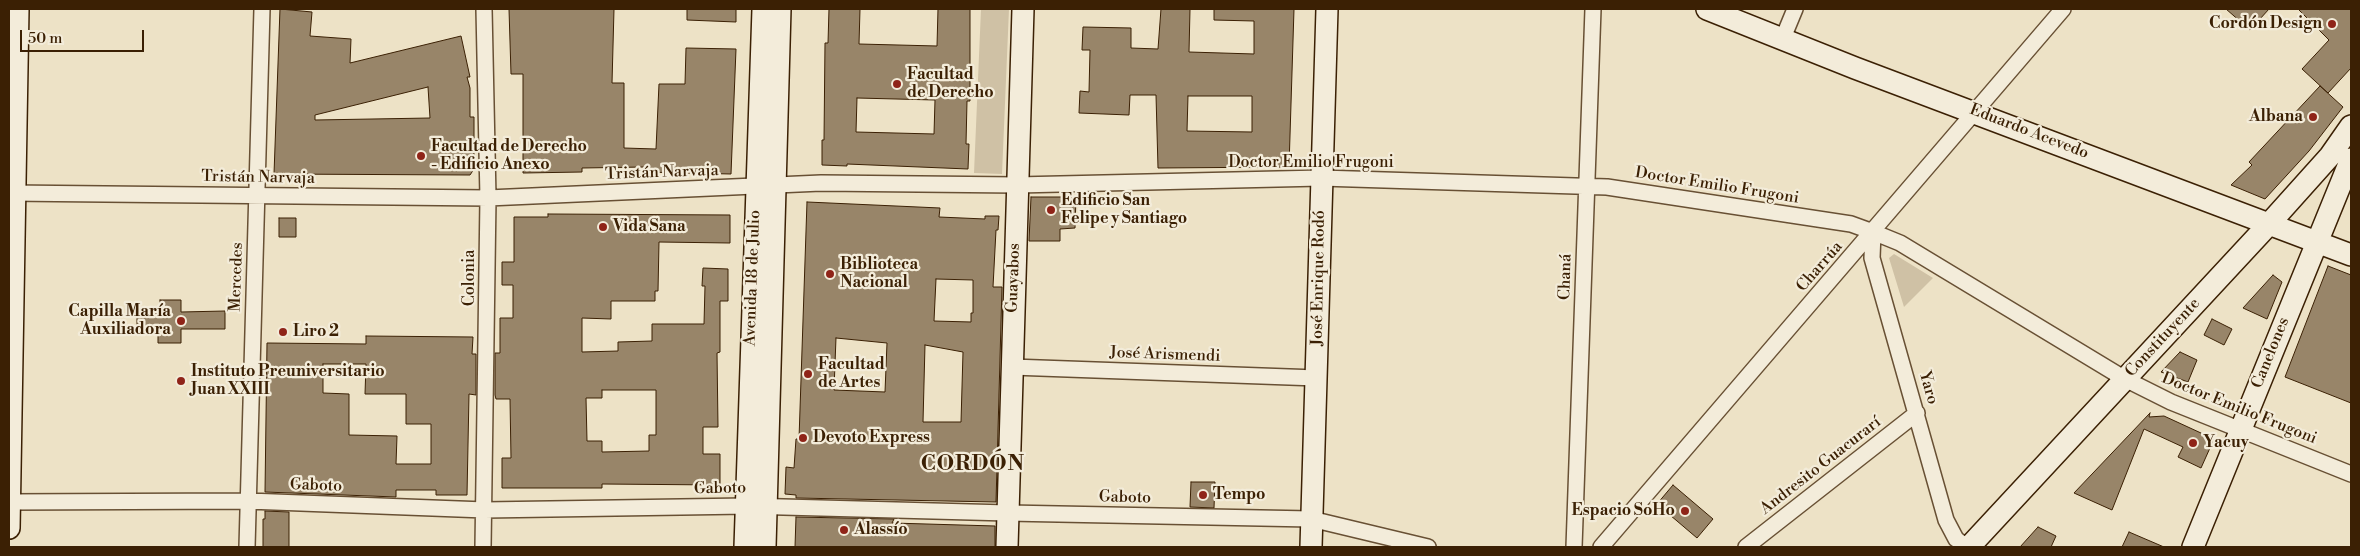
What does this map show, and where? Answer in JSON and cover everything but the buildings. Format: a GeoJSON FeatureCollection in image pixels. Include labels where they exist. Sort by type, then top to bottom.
{"type":"FeatureCollection","features":[{"type":"Feature","properties":{"kind":"street"},"geometry":{"type":"LineString","coordinates":[[9,528],[11,193],[18,9]]}},
{"type":"Feature","properties":{"kind":"street","name":"Mercedes"},"geometry":{"type":"LineString","coordinates":[[246,547],[262,9]]}},
{"type":"Feature","properties":{"kind":"street","name":"Colonia"},"geometry":{"type":"LineString","coordinates":[[484,9],[488,198],[484,547]]}},
{"type":"Feature","properties":{"kind":"street","name":"Avenida 18 de Julio"},"geometry":{"type":"LineString","coordinates":[[745,547],[756,506],[765,186],[763,9]]}},
{"type":"Feature","properties":{"kind":"street","name":"Avenida 18 de Julio"},"geometry":{"type":"LineString","coordinates":[[765,186],[780,9]]}},
{"type":"Feature","properties":{"kind":"street","name":"Guayabos"},"geometry":{"type":"LineString","coordinates":[[1007,547],[1024,9]]}},
{"type":"Feature","properties":{"kind":"street","name":"José Enrique Rodó"},"geometry":{"type":"LineString","coordinates":[[1311,547],[1327,9]]}},
{"type":"Feature","properties":{"kind":"street","name":"Chaná"},"geometry":{"type":"LineString","coordinates":[[1574,547],[1593,9]]}},
{"type":"Feature","properties":{"kind":"street","name":"Eduardo Acevedo"},"geometry":{"type":"LineString","coordinates":[[1706,9],[1855,68],[2351,255]]}},
{"type":"Feature","properties":{"kind":"street"},"geometry":{"type":"LineString","coordinates":[[1783,38],[1795,9]]}},
{"type":"Feature","properties":{"kind":"street","name":"Charrúa"},"geometry":{"type":"LineString","coordinates":[[1601,547],[2063,9]]}},
{"type":"Feature","properties":{"kind":"street","name":"Constituyente"},"geometry":{"type":"LineString","coordinates":[[1968,547],[2269,224],[2330,156],[2351,126]]}},
{"type":"Feature","properties":{"kind":"street","name":"Canelones"},"geometry":{"type":"LineString","coordinates":[[2193,547],[2351,159]]}},
{"type":"Feature","properties":{"kind":"street","name":"Doctor Emilio Frugoni"},"geometry":{"type":"LineString","coordinates":[[1017,185],[1321,178],[1586,186],[1851,224],[1900,243],[2125,379],[2171,402],[2351,474]]}},
{"type":"Feature","properties":{"kind":"street","name":"Tristán Narvaja"},"geometry":{"type":"LineString","coordinates":[[11,193],[488,198],[821,183],[1017,185]]}},
{"type":"Feature","properties":{"kind":"street","name":"Yaro"},"geometry":{"type":"LineString","coordinates":[[1873,232],[1872,258],[1946,520],[1956,539],[1968,547]]}},
{"type":"Feature","properties":{"kind":"street","name":"José Arismendi"},"geometry":{"type":"LineString","coordinates":[[1012,367],[1317,378]]}},
{"type":"Feature","properties":{"kind":"street","name":"Andresito Guacurarí"},"geometry":{"type":"LineString","coordinates":[[1746,547],[1917,412]]}},
{"type":"Feature","properties":{"kind":"street","name":"Gaboto"},"geometry":{"type":"LineString","coordinates":[[9,502],[248,501],[485,510],[756,506],[1311,519],[1428,547]]}},
{"type":"Feature","properties":{"kind":"street","name":"Avenida 18 de Julio"},"geometry":{"type":"LineString","coordinates":[[756,506],[765,547]]}},
{"type":"Feature","properties":{"kind":"shaded area"},"geometry":{"type":"Polygon","coordinates":[[[981,9],[1009,9],[1002,174],[974,173],[981,9]]]}},
{"type":"Feature","properties":{"kind":"shaded area"},"geometry":{"type":"Polygon","coordinates":[[[1894,254],[1933,278],[1904,307],[1889,258],[1894,254]]]}},
{"type":"Feature","properties":{"kind":"place","name":"Cordón Design"},"geometry":{"type":"Point","coordinates":[2332,24]}},
{"type":"Feature","properties":{"kind":"place","name":"Facultad de Derecho"},"geometry":{"type":"Point","coordinates":[897,84]}},
{"type":"Feature","properties":{"kind":"place","name":"Albana"},"geometry":{"type":"Point","coordinates":[2313,117]}},
{"type":"Feature","properties":{"kind":"place","name":"Facultad de Derecho - Edificio Anexo"},"geometry":{"type":"Point","coordinates":[421,156]}},
{"type":"Feature","properties":{"kind":"place","name":"Edificio San Felipe y Santiago"},"geometry":{"type":"Point","coordinates":[1051,210]}},
{"type":"Feature","properties":{"kind":"place","name":"Vida Sana"},"geometry":{"type":"Point","coordinates":[603,227]}},
{"type":"Feature","properties":{"kind":"place","name":"Biblioteca Nacional"},"geometry":{"type":"Point","coordinates":[830,274]}},
{"type":"Feature","properties":{"kind":"place","name":"Capilla María Auxiliadora"},"geometry":{"type":"Point","coordinates":[181,321]}},
{"type":"Feature","properties":{"kind":"place","name":"Liro 2"},"geometry":{"type":"Point","coordinates":[283,332]}},
{"type":"Feature","properties":{"kind":"place","name":"Facultad de Artes"},"geometry":{"type":"Point","coordinates":[808,374]}},
{"type":"Feature","properties":{"kind":"place","name":"Instituto Preuniversitario Juan XXIII"},"geometry":{"type":"Point","coordinates":[181,381]}},
{"type":"Feature","properties":{"kind":"place","name":"Devoto Express"},"geometry":{"type":"Point","coordinates":[803,438]}},
{"type":"Feature","properties":{"kind":"place","name":"Yacuy"},"geometry":{"type":"Point","coordinates":[2193,443]}},
{"type":"Feature","properties":{"kind":"place","name":"Tempo"},"geometry":{"type":"Point","coordinates":[1203,495]}},
{"type":"Feature","properties":{"kind":"place","name":"Espacio SoHo"},"geometry":{"type":"Point","coordinates":[1685,511]}},
{"type":"Feature","properties":{"kind":"place","name":"Alassío"},"geometry":{"type":"Point","coordinates":[844,530]}},
{"type":"Feature","properties":{"kind":"district","name":"CORDÓN"},"geometry":{"type":"Point","coordinates":[973,465]}}]}
